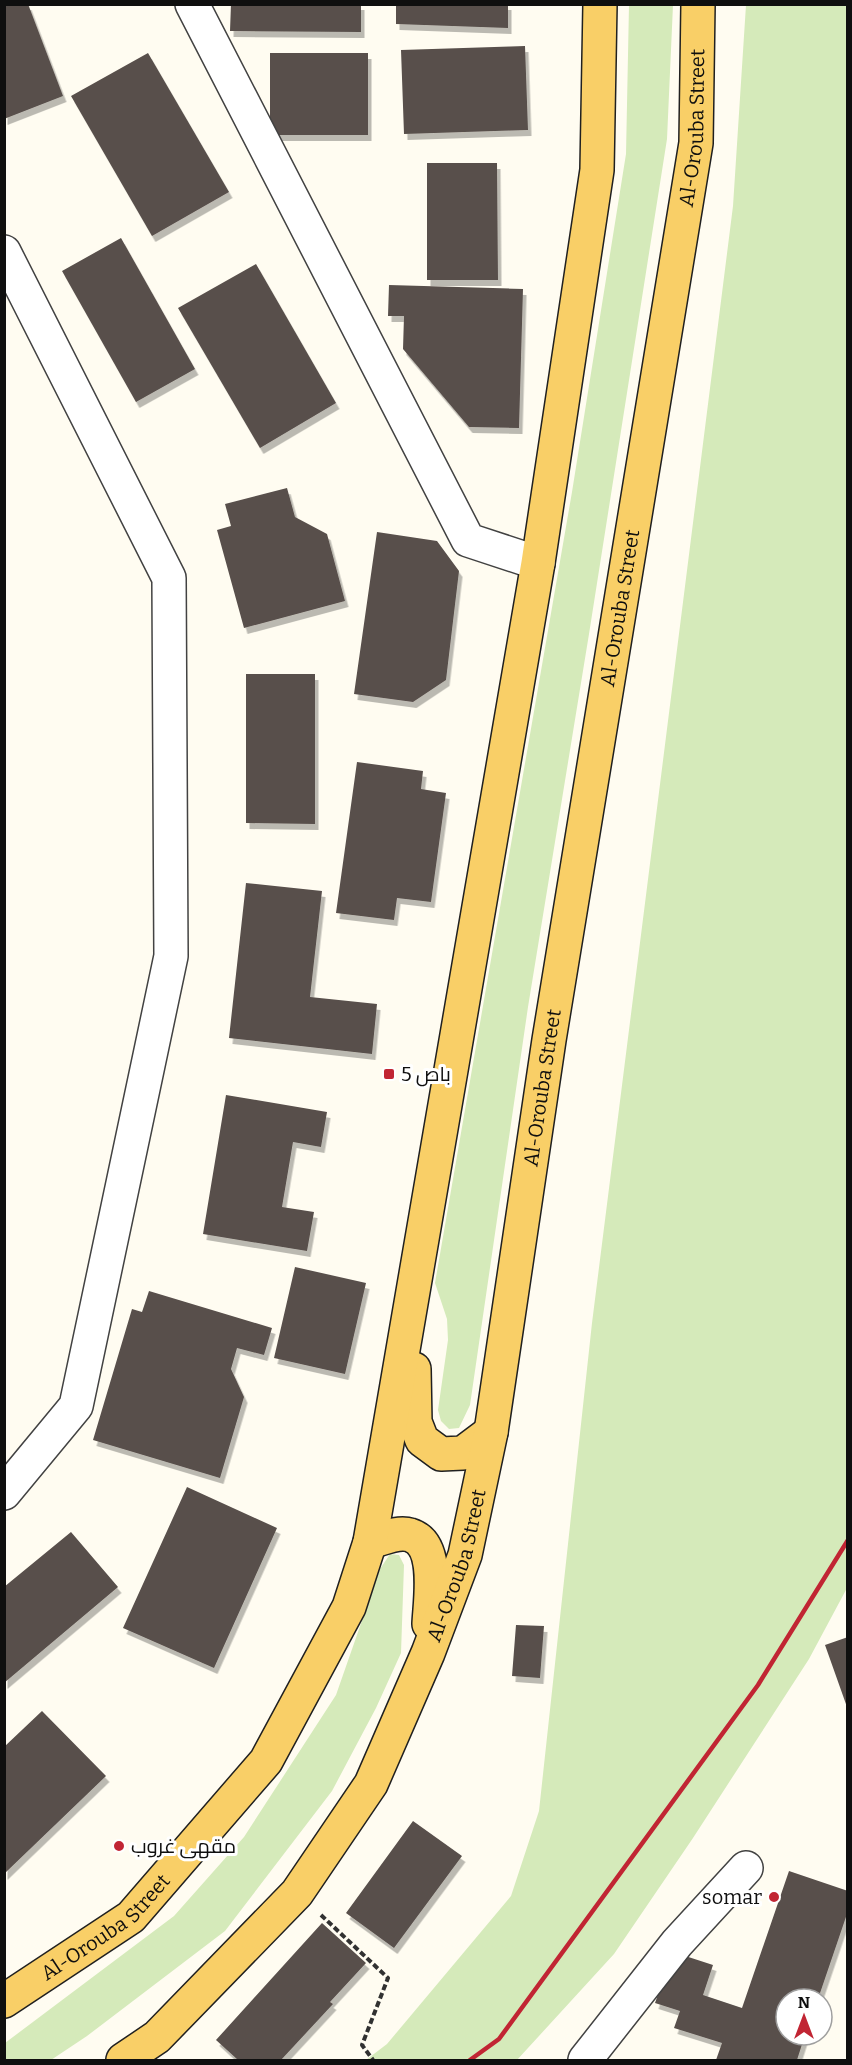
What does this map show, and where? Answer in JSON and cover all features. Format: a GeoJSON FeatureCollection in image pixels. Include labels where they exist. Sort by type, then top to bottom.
{"type":"FeatureCollection","features":[{"type":"Feature","properties":{"kind":"main road","name":"Al-Orouba Street"},"geometry":{"type":"LineString","coordinates":[[4,2001],[131,1917],[266,1761],[349,1607],[370,1542],[538,563],[597,170],[600,4]]}},
{"type":"Feature","properties":{"kind":"main road","name":"Al-Orouba Street"},"geometry":{"type":"LineString","coordinates":[[123,2061],[159,2049],[297,1893],[371,1784],[428,1653],[465,1555],[491,1432],[549,1040],[696,143],[698,4]]}},
{"type":"Feature","properties":{"kind":"main road"},"geometry":{"type":"LineString","coordinates":[[408,1319],[413,1363],[415,1422],[422,1440],[441,1454],[463,1453],[491,1432]]}},
{"type":"Feature","properties":{"kind":"main road"},"geometry":{"type":"LineString","coordinates":[[370,1542],[397,1534],[410,1534],[424,1543],[430,1560],[428,1653]]}},
{"type":"Feature","properties":{"kind":"street"},"geometry":{"type":"LineString","coordinates":[[192,4],[468,540],[538,563]]}},
{"type":"Feature","properties":{"kind":"street"},"geometry":{"type":"LineString","coordinates":[[4,252],[170,578],[171,932],[171,956],[76,1406],[4,1493]]}},
{"type":"Feature","properties":{"kind":"street"},"geometry":{"type":"LineString","coordinates":[[589,2059],[677,1943],[746,1868]]}},
{"type":"Feature","properties":{"kind":"path"},"geometry":{"type":"LineString","coordinates":[[297,1893],[388,1978],[362,2045],[373,2061]]}},
{"type":"Feature","properties":{"kind":"green space"},"geometry":{"type":"Polygon","coordinates":[[[629,5],[673,5],[667,139],[528,1007],[470,1405],[459,1428],[449,1429],[441,1421],[438,1410],[448,1340],[447,1319],[435,1283],[572,492],[626,154],[629,5]]]}},
{"type":"Feature","properties":{"kind":"green space"},"geometry":{"type":"Polygon","coordinates":[[[746,5],[847,5],[847,1588],[809,1659],[693,1838],[614,1954],[517,2060],[366,2060],[387,2044],[511,1896],[539,1811],[592,1323],[733,206],[746,5]]]}},
{"type":"Feature","properties":{"kind":"green space"},"geometry":{"type":"Polygon","coordinates":[[[390,1554],[399,1555],[404,1565],[401,1653],[376,1708],[332,1791],[225,1931],[87,2036],[51,2060],[5,2060],[5,2043],[174,1916],[244,1837],[336,1695],[380,1569],[390,1554]]]}},
{"type":"Feature","properties":{"kind":"building"},"geometry":{"type":"Polygon","coordinates":[[[4,4],[28,4],[63,96],[4,119],[4,4]]]}},
{"type":"Feature","properties":{"kind":"building"},"geometry":{"type":"Polygon","coordinates":[[[231,4],[361,4],[361,32],[230,31],[231,4]]]}},
{"type":"Feature","properties":{"kind":"building"},"geometry":{"type":"Polygon","coordinates":[[[396,4],[508,4],[508,28],[396,24],[396,4]]]}},
{"type":"Feature","properties":{"kind":"building"},"geometry":{"type":"Polygon","coordinates":[[[525,46],[528,130],[404,134],[401,50],[525,46]]]}},
{"type":"Feature","properties":{"kind":"building"},"geometry":{"type":"Polygon","coordinates":[[[148,53],[229,192],[152,236],[71,96],[148,53]]]}},
{"type":"Feature","properties":{"kind":"building"},"geometry":{"type":"Polygon","coordinates":[[[270,53],[368,53],[368,135],[270,135],[270,53]]]}},
{"type":"Feature","properties":{"kind":"building"},"geometry":{"type":"Polygon","coordinates":[[[427,163],[497,163],[498,280],[427,280],[427,163]]]}},
{"type":"Feature","properties":{"kind":"building"},"geometry":{"type":"Polygon","coordinates":[[[121,238],[195,369],[136,402],[62,271],[121,238]]]}},
{"type":"Feature","properties":{"kind":"building"},"geometry":{"type":"Polygon","coordinates":[[[256,264],[336,403],[260,448],[178,308],[256,264]]]}},
{"type":"Feature","properties":{"kind":"building"},"geometry":{"type":"Polygon","coordinates":[[[389,285],[523,289],[519,428],[469,427],[403,349],[404,316],[388,316],[389,285]]]}},
{"type":"Feature","properties":{"kind":"building"},"geometry":{"type":"Polygon","coordinates":[[[287,488],[295,517],[327,534],[345,601],[244,628],[217,530],[231,526],[225,504],[287,488]]]}},
{"type":"Feature","properties":{"kind":"building"},"geometry":{"type":"Polygon","coordinates":[[[377,532],[437,541],[459,571],[446,680],[413,702],[354,694],[377,532]]]}},
{"type":"Feature","properties":{"kind":"building"},"geometry":{"type":"Polygon","coordinates":[[[246,674],[315,674],[315,824],[246,823],[246,674]]]}},
{"type":"Feature","properties":{"kind":"building"},"geometry":{"type":"Polygon","coordinates":[[[357,762],[423,771],[421,789],[446,793],[431,902],[397,898],[394,920],[336,913],[357,762]]]}},
{"type":"Feature","properties":{"kind":"building"},"geometry":{"type":"Polygon","coordinates":[[[246,883],[322,891],[310,997],[377,1004],[372,1054],[229,1038],[246,883]]]}},
{"type":"Feature","properties":{"kind":"building"},"geometry":{"type":"Polygon","coordinates":[[[226,1095],[327,1112],[321,1147],[293,1142],[282,1207],[314,1212],[307,1251],[203,1234],[226,1095]]]}},
{"type":"Feature","properties":{"kind":"building"},"geometry":{"type":"Polygon","coordinates":[[[295,1267],[366,1283],[345,1374],[274,1358],[295,1267]]]}},
{"type":"Feature","properties":{"kind":"building"},"geometry":{"type":"Polygon","coordinates":[[[149,1291],[272,1328],[264,1355],[237,1348],[231,1369],[244,1397],[220,1478],[93,1440],[132,1309],[142,1312],[149,1291]]]}},
{"type":"Feature","properties":{"kind":"building"},"geometry":{"type":"Polygon","coordinates":[[[187,1487],[277,1528],[214,1668],[123,1628],[187,1487]]]}},
{"type":"Feature","properties":{"kind":"building"},"geometry":{"type":"Polygon","coordinates":[[[71,1532],[118,1587],[4,1683],[4,1587],[71,1532]]]}},
{"type":"Feature","properties":{"kind":"building"},"geometry":{"type":"Polygon","coordinates":[[[516,1625],[544,1626],[540,1678],[512,1676],[516,1625]]]}},
{"type":"Feature","properties":{"kind":"building"},"geometry":{"type":"Polygon","coordinates":[[[848,1637],[848,1707],[847,1707],[825,1645],[848,1637]]]}},
{"type":"Feature","properties":{"kind":"building"},"geometry":{"type":"Polygon","coordinates":[[[42,1711],[106,1776],[4,1874],[4,1747],[42,1711]]]}},
{"type":"Feature","properties":{"kind":"building"},"geometry":{"type":"Polygon","coordinates":[[[413,1821],[462,1856],[394,1948],[346,1913],[413,1821]]]}},
{"type":"Feature","properties":{"kind":"building"},"geometry":{"type":"Polygon","coordinates":[[[789,1871],[848,1891],[848,1911],[822,1987],[774,1987],[774,2047],[801,2047],[797,2060],[716,2060],[722,2043],[674,2028],[680,2011],[655,2003],[673,1952],[713,1965],[703,1995],[742,2008],[789,1871]]]}},
{"type":"Feature","properties":{"kind":"building"},"geometry":{"type":"Polygon","coordinates":[[[322,1923],[366,1963],[330,2002],[333,2004],[281,2060],[238,2060],[216,2040],[322,1923]]]}},
{"type":"Feature","properties":{"kind":"railway"},"geometry":{"type":"LineString","coordinates":[[470,2060],[499,2039],[758,1685],[848,1540]]}},
{"type":"Feature","properties":{"kind":"place","name":"باص 5"},"geometry":{"type":"Point","coordinates":[389,1074]}},
{"type":"Feature","properties":{"kind":"place","name":"مقهى غروب"},"geometry":{"type":"Point","coordinates":[119,1846]}},
{"type":"Feature","properties":{"kind":"place","name":"somar"},"geometry":{"type":"Point","coordinates":[774,1897]}}]}
